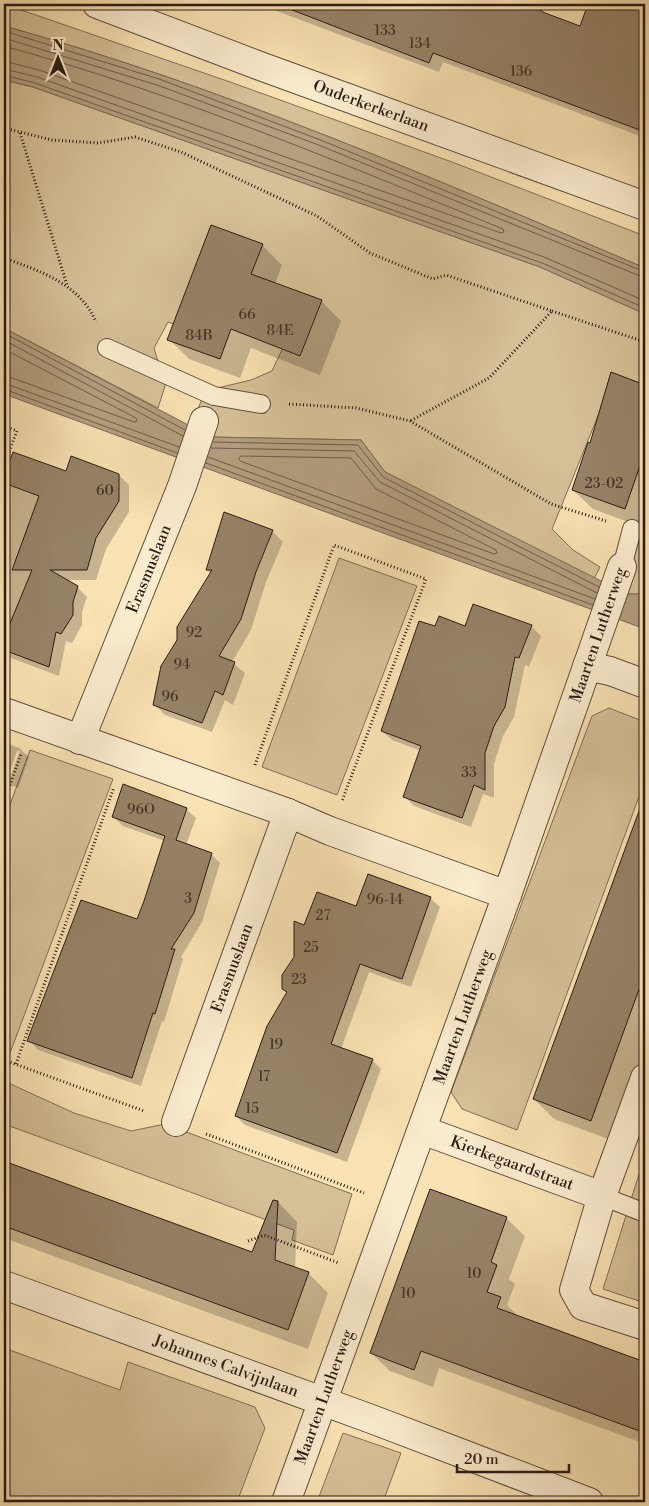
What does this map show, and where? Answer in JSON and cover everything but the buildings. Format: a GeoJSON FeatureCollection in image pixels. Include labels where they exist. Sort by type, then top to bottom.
{"type":"FeatureCollection","features":[{"type":"Feature","properties":{"kind":"street","name":"Ouderkerkerlaan"},"geometry":{"type":"LineString","coordinates":[[97,4],[251,63],[645,206]]}},
{"type":"Feature","properties":{"kind":"street","name":"Erasmuslaan"},"geometry":{"type":"LineString","coordinates":[[80,740],[182,486],[209,408]]}},
{"type":"Feature","properties":{"kind":"street","name":"Maarten Lutherweg"},"geometry":{"type":"LineString","coordinates":[[286,1502],[507,895],[622,567]]}},
{"type":"Feature","properties":{"kind":"street"},"geometry":{"type":"LineString","coordinates":[[586,666],[610,671],[645,684]]}},
{"type":"Feature","properties":{"kind":"street"},"geometry":{"type":"LineString","coordinates":[[4,712],[243,799],[288,813],[330,831],[507,895]]}},
{"type":"Feature","properties":{"kind":"street","name":"Erasmuslaan"},"geometry":{"type":"LineString","coordinates":[[176,1122],[288,813]]}},
{"type":"Feature","properties":{"kind":"street"},"geometry":{"type":"LineString","coordinates":[[645,1078],[602,1196],[574,1290],[584,1306],[645,1326]]}},
{"type":"Feature","properties":{"kind":"street","name":"Kierkegaardstraat"},"geometry":{"type":"LineString","coordinates":[[422,1130],[602,1196]]}},
{"type":"Feature","properties":{"kind":"street","name":"Johannes Calvijnlaan"},"geometry":{"type":"LineString","coordinates":[[4,1285],[323,1401],[589,1502]]}},
{"type":"Feature","properties":{"kind":"lane"},"geometry":{"type":"LineString","coordinates":[[107,348],[209,408],[261,404]]}},
{"type":"Feature","properties":{"kind":"lane","name":"Maarten Lutherweg"},"geometry":{"type":"LineString","coordinates":[[622,567],[632,529]]}},
{"type":"Feature","properties":{"kind":"lane"},"geometry":{"type":"LineString","coordinates":[[602,1196],[645,1213]]}},
{"type":"Feature","properties":{"kind":"path"},"geometry":{"type":"LineString","coordinates":[[4,128],[52,140],[98,143],[135,137],[174,149],[317,216],[370,253],[433,279],[446,276],[645,342]]}},
{"type":"Feature","properties":{"kind":"path"},"geometry":{"type":"LineString","coordinates":[[19,132],[67,285]]}},
{"type":"Feature","properties":{"kind":"path"},"geometry":{"type":"LineString","coordinates":[[4,258],[67,285],[92,312],[107,348]]}},
{"type":"Feature","properties":{"kind":"path"},"geometry":{"type":"LineString","coordinates":[[410,421],[489,378],[552,311]]}},
{"type":"Feature","properties":{"kind":"path"},"geometry":{"type":"LineString","coordinates":[[261,404],[310,404],[356,408],[410,421],[552,504],[632,529]]}},
{"type":"Feature","properties":{"kind":"path"},"geometry":{"type":"LineString","coordinates":[[4,426],[17,431],[4,465]]}},
{"type":"Feature","properties":{"kind":"path"},"geometry":{"type":"LineString","coordinates":[[243,799],[334,545],[408,572],[426,579],[330,831]]}},
{"type":"Feature","properties":{"kind":"path"},"geometry":{"type":"LineString","coordinates":[[4,802],[33,723]]}},
{"type":"Feature","properties":{"kind":"path"},"geometry":{"type":"LineString","coordinates":[[16,1064],[125,756]]}},
{"type":"Feature","properties":{"kind":"path"},"geometry":{"type":"LineString","coordinates":[[248,1241],[264,1235],[369,1274]]}},
{"type":"Feature","properties":{"kind":"shaded area"},"geometry":{"type":"Polygon","coordinates":[[[4,4],[233,83],[452,162],[645,236],[645,268],[328,136],[167,77],[86,50],[4,26],[4,4]]]}},
{"type":"Feature","properties":{"kind":"shaded area"},"geometry":{"type":"Polygon","coordinates":[[[4,80],[33,87],[540,267],[645,314],[645,387],[615,374],[552,529],[573,550],[600,567],[594,579],[385,472],[361,440],[211,437],[191,427],[205,391],[251,380],[272,371],[288,337],[229,314],[218,340],[168,322],[154,348],[165,386],[158,408],[4,328],[4,80]]]}},
{"type":"Feature","properties":{"kind":"shaded area"},"geometry":{"type":"Polygon","coordinates":[[[645,542],[645,594],[627,594],[637,543],[645,542]]]}},
{"type":"Feature","properties":{"kind":"shaded area"},"geometry":{"type":"Polygon","coordinates":[[[339,558],[417,586],[337,795],[262,767],[339,558]]]}},
{"type":"Feature","properties":{"kind":"shaded area"},"geometry":{"type":"Polygon","coordinates":[[[609,708],[645,722],[645,780],[517,1130],[462,1109],[451,1092],[592,716],[609,708]]]}},
{"type":"Feature","properties":{"kind":"shaded area"},"geometry":{"type":"Polygon","coordinates":[[[30,750],[113,779],[10,1053],[4,1057],[4,821],[30,750]]]}},
{"type":"Feature","properties":{"kind":"shaded area"},"geometry":{"type":"Polygon","coordinates":[[[4,1081],[74,1113],[131,1131],[165,1124],[352,1194],[333,1255],[292,1240],[294,1230],[4,1124],[4,1081]]]}},
{"type":"Feature","properties":{"kind":"shaded area"},"geometry":{"type":"Polygon","coordinates":[[[645,1155],[645,1303],[603,1289],[645,1155]]]}},
{"type":"Feature","properties":{"kind":"shaded area"},"geometry":{"type":"Polygon","coordinates":[[[4,1348],[120,1390],[128,1362],[255,1407],[265,1428],[237,1502],[4,1502],[4,1348]]]}},
{"type":"Feature","properties":{"kind":"shaded area"},"geometry":{"type":"Polygon","coordinates":[[[343,1433],[401,1453],[383,1502],[317,1502],[343,1433]]]}},
{"type":"Feature","properties":{"kind":"water"},"geometry":{"type":"Polygon","coordinates":[[[4,26],[86,50],[167,77],[328,136],[645,268],[645,314],[540,267],[33,87],[4,80],[4,26]]]}},
{"type":"Feature","properties":{"kind":"water"},"geometry":{"type":"Polygon","coordinates":[[[4,328],[211,437],[361,440],[385,472],[627,594],[645,594],[645,629],[4,394],[4,328]]]}}]}
